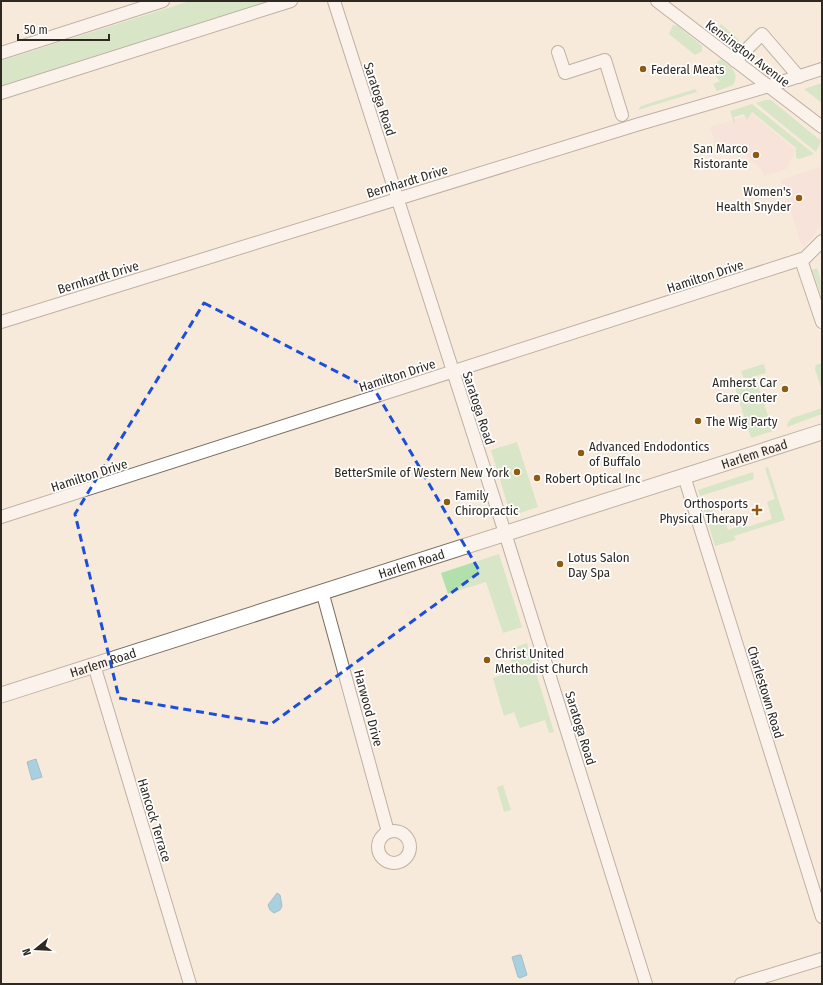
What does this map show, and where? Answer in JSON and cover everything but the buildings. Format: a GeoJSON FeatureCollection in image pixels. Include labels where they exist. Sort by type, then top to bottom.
{"type":"FeatureCollection","features":[{"type":"Feature","properties":{"kind":"main road","name":"Harlem Road"},"geometry":{"type":"LineString","coordinates":[[1,695],[822,432]]}},
{"type":"Feature","properties":{"kind":"street"},"geometry":{"type":"LineString","coordinates":[[1,53],[163,1]]}},
{"type":"Feature","properties":{"kind":"street"},"geometry":{"type":"LineString","coordinates":[[1,93],[291,1]]}},
{"type":"Feature","properties":{"kind":"street","name":"Saratoga Road"},"geometry":{"type":"LineString","coordinates":[[334,1],[505,533],[646,984]]}},
{"type":"Feature","properties":{"kind":"street","name":"Kensington Avenue"},"geometry":{"type":"LineString","coordinates":[[657,1],[822,127]]}},
{"type":"Feature","properties":{"kind":"street"},"geometry":{"type":"LineString","coordinates":[[736,60],[762,34],[799,76]]}},
{"type":"Feature","properties":{"kind":"street"},"geometry":{"type":"LineString","coordinates":[[558,52],[565,72],[605,60],[622,116]]}},
{"type":"Feature","properties":{"kind":"street","name":"Bernhardt Drive"},"geometry":{"type":"LineString","coordinates":[[1,322],[398,198],[822,69]]}},
{"type":"Feature","properties":{"kind":"street"},"geometry":{"type":"LineString","coordinates":[[822,241],[808,256],[801,260],[822,322]]}},
{"type":"Feature","properties":{"kind":"street","name":"Hamilton Drive"},"geometry":{"type":"LineString","coordinates":[[1,518],[801,260]]}},
{"type":"Feature","properties":{"kind":"street","name":"Charlestown Road"},"geometry":{"type":"LineString","coordinates":[[684,476],[822,917]]}},
{"type":"Feature","properties":{"kind":"street","name":"Harwood Drive"},"geometry":{"type":"LineString","coordinates":[[322,591],[388,832]]}},
{"type":"Feature","properties":{"kind":"street","name":"Hancock Terrace"},"geometry":{"type":"LineString","coordinates":[[94,665],[190,984]]}},
{"type":"Feature","properties":{"kind":"street"},"geometry":{"type":"LineString","coordinates":[[742,984],[822,960]]}},
{"type":"Feature","properties":{"kind":"highlighted area"},"geometry":{"type":"Polygon","coordinates":[[[204,303],[376,392],[480,572],[271,724],[119,698],[75,514],[204,303]]]}},
{"type":"Feature","properties":{"kind":"shaded area"},"geometry":{"type":"Polygon","coordinates":[[[752,114],[796,150],[786,169],[764,176],[761,169],[741,151],[728,155],[726,147],[717,150],[710,127],[752,114]]]}},
{"type":"Feature","properties":{"kind":"shaded area"},"geometry":{"type":"Polygon","coordinates":[[[822,166],[822,225],[804,247],[801,244],[781,180],[822,166]]]}},
{"type":"Feature","properties":{"kind":"green space"},"geometry":{"type":"Polygon","coordinates":[[[190,1],[270,1],[1,87],[1,61],[190,1]]]}},
{"type":"Feature","properties":{"kind":"green space"},"geometry":{"type":"Polygon","coordinates":[[[721,24],[738,39],[739,43],[737,44],[718,28],[721,24]]]}},
{"type":"Feature","properties":{"kind":"green space"},"geometry":{"type":"Polygon","coordinates":[[[673,25],[678,26],[702,46],[702,51],[695,55],[669,34],[673,25]]]}},
{"type":"Feature","properties":{"kind":"green space"},"geometry":{"type":"Polygon","coordinates":[[[721,59],[733,70],[736,77],[733,85],[717,91],[713,84],[720,81],[709,69],[721,59]]]}},
{"type":"Feature","properties":{"kind":"green space"},"geometry":{"type":"Polygon","coordinates":[[[822,83],[822,103],[804,89],[822,83]]]}},
{"type":"Feature","properties":{"kind":"green space"},"geometry":{"type":"Polygon","coordinates":[[[695,89],[697,92],[638,110],[641,106],[695,89]]]}},
{"type":"Feature","properties":{"kind":"green space"},"geometry":{"type":"Polygon","coordinates":[[[771,100],[821,141],[816,152],[756,103],[771,100]]]}},
{"type":"Feature","properties":{"kind":"green space"},"geometry":{"type":"Polygon","coordinates":[[[752,104],[814,154],[799,159],[796,158],[796,148],[752,112],[747,120],[744,114],[734,117],[735,126],[730,111],[752,104]]]}},
{"type":"Feature","properties":{"kind":"green space"},"geometry":{"type":"Polygon","coordinates":[[[817,268],[822,285],[822,298],[812,270],[817,268]]]}},
{"type":"Feature","properties":{"kind":"green space"},"geometry":{"type":"Polygon","coordinates":[[[822,363],[822,391],[815,369],[816,365],[822,363]]]}},
{"type":"Feature","properties":{"kind":"green space"},"geometry":{"type":"Polygon","coordinates":[[[764,364],[766,373],[755,376],[773,431],[751,438],[735,388],[746,385],[741,371],[764,364]]]}},
{"type":"Feature","properties":{"kind":"green space"},"geometry":{"type":"Polygon","coordinates":[[[822,408],[822,414],[787,427],[788,422],[792,418],[822,408]]]}},
{"type":"Feature","properties":{"kind":"green space"},"geometry":{"type":"Polygon","coordinates":[[[517,442],[538,507],[511,516],[491,450],[517,442]]]}},
{"type":"Feature","properties":{"kind":"green space"},"geometry":{"type":"Polygon","coordinates":[[[768,467],[785,520],[734,536],[736,540],[715,546],[704,510],[712,509],[715,520],[724,518],[728,530],[746,524],[747,527],[772,519],[767,502],[775,499],[765,468],[768,467]]]}},
{"type":"Feature","properties":{"kind":"green space"},"geometry":{"type":"Polygon","coordinates":[[[753,472],[754,479],[700,496],[698,490],[753,472]]]}},
{"type":"Feature","properties":{"kind":"green space"},"geometry":{"type":"Polygon","coordinates":[[[499,554],[522,627],[503,633],[486,582],[448,594],[441,573],[499,554]]]}},
{"type":"Feature","properties":{"kind":"green space"},"geometry":{"type":"Polygon","coordinates":[[[527,643],[554,732],[549,733],[545,720],[520,728],[514,712],[504,716],[493,678],[514,671],[508,650],[527,643]]]}},
{"type":"Feature","properties":{"kind":"green space"},"geometry":{"type":"Polygon","coordinates":[[[503,785],[511,810],[504,812],[497,787],[503,785]]]}},
{"type":"Feature","properties":{"kind":"water"},"geometry":{"type":"Polygon","coordinates":[[[36,759],[42,777],[32,780],[27,762],[36,759]]]}},
{"type":"Feature","properties":{"kind":"water"},"geometry":{"type":"Polygon","coordinates":[[[277,893],[280,895],[282,906],[280,910],[274,913],[270,910],[268,905],[277,893]]]}},
{"type":"Feature","properties":{"kind":"water"},"geometry":{"type":"Polygon","coordinates":[[[521,955],[527,975],[520,978],[518,977],[512,957],[521,955]]]}},
{"type":"Feature","properties":{"kind":"place","name":"Federal Meats"},"geometry":{"type":"Point","coordinates":[643,69]}},
{"type":"Feature","properties":{"kind":"place","name":"San Marco Ristorante"},"geometry":{"type":"Point","coordinates":[756,155]}},
{"type":"Feature","properties":{"kind":"place","name":"Women's Health Snyder"},"geometry":{"type":"Point","coordinates":[799,198]}},
{"type":"Feature","properties":{"kind":"place","name":"Amherst Car Care Center"},"geometry":{"type":"Point","coordinates":[785,389]}},
{"type":"Feature","properties":{"kind":"place","name":"The Wig Party"},"geometry":{"type":"Point","coordinates":[698,421]}},
{"type":"Feature","properties":{"kind":"place","name":"Advanced Endodontics of Buffalo"},"geometry":{"type":"Point","coordinates":[581,453]}},
{"type":"Feature","properties":{"kind":"place","name":"BetterSmile of Western New York"},"geometry":{"type":"Point","coordinates":[517,472]}},
{"type":"Feature","properties":{"kind":"place","name":"Robert Optical Inc"},"geometry":{"type":"Point","coordinates":[537,478]}},
{"type":"Feature","properties":{"kind":"place","name":"Family Chiropractic"},"geometry":{"type":"Point","coordinates":[447,502]}},
{"type":"Feature","properties":{"kind":"place","name":"Orthosports Physical Therapy"},"geometry":{"type":"Point","coordinates":[757,510]}},
{"type":"Feature","properties":{"kind":"place","name":"Lotus Salon Day Spa"},"geometry":{"type":"Point","coordinates":[560,564]}},
{"type":"Feature","properties":{"kind":"place","name":"Christ United Methodist Church"},"geometry":{"type":"Point","coordinates":[487,660]}}]}
